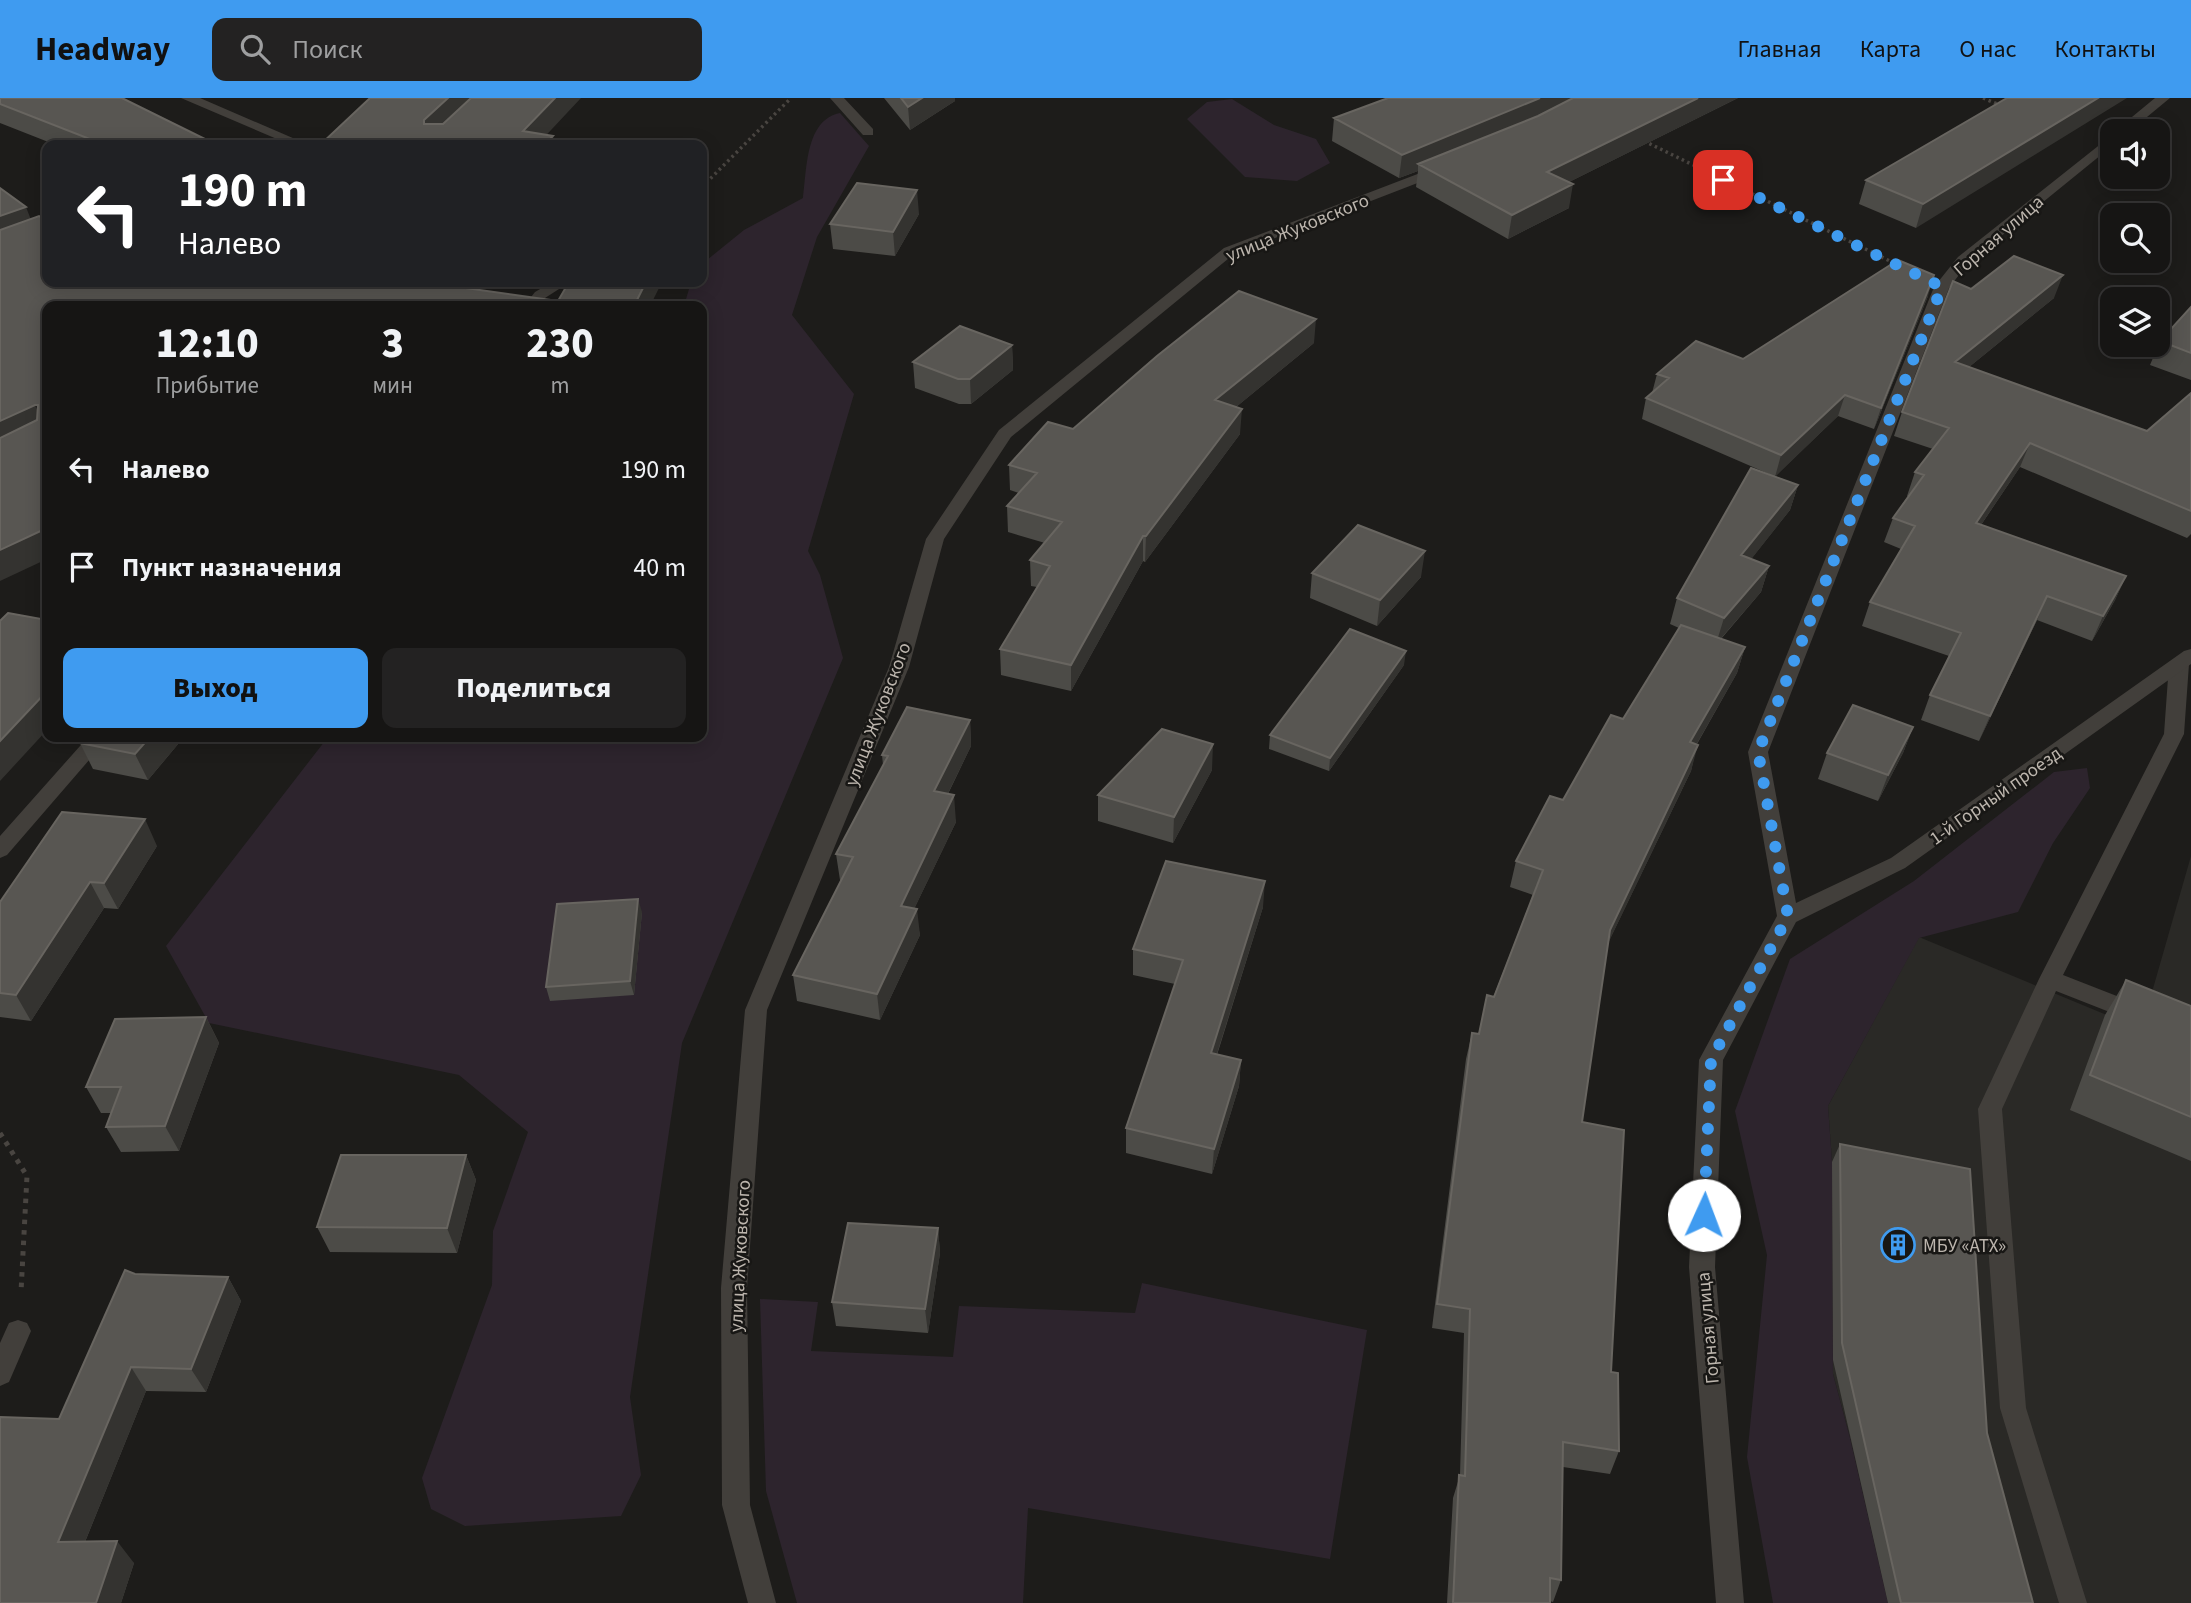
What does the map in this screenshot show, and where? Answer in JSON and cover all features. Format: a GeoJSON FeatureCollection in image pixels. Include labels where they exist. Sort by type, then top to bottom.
{"type":"FeatureCollection","features":[{"type":"Feature","properties":{"kind":"street"},"geometry":{"type":"LineString","coordinates":[[188,98],[280,140]]}},
{"type":"Feature","properties":{"kind":"street"},"geometry":{"type":"LineString","coordinates":[[837,98],[869,132]]}},
{"type":"Feature","properties":{"kind":"street"},"geometry":{"type":"LineString","coordinates":[[2137,119],[2163,98]]}},
{"type":"Feature","properties":{"kind":"street","name":"Горная улица"},"geometry":{"type":"LineString","coordinates":[[1730,1603],[1702,1267],[1711,1060],[1788,916],[1758,752],[1942,287],[1963,260],[2100,149]]}},
{"type":"Feature","properties":{"kind":"street","name":"улица Жуковского"},"geometry":{"type":"LineString","coordinates":[[762,1603],[736,1505],[734,1288],[756,1010],[899,667],[935,539],[1004,434],[1229,251],[1456,163]]}},
{"type":"Feature","properties":{"kind":"street"},"geometry":{"type":"LineString","coordinates":[[536,301],[554,287]]}},
{"type":"Feature","properties":{"kind":"street"},"geometry":{"type":"LineString","coordinates":[[2073,1603],[2013,1408],[1990,1109],[2050,979],[2174,734],[2185,660]]}},
{"type":"Feature","properties":{"kind":"street","name":"1-й Горный проезд"},"geometry":{"type":"LineString","coordinates":[[1788,916],[1898,863],[2185,660]]}},
{"type":"Feature","properties":{"kind":"street"},"geometry":{"type":"LineString","coordinates":[[0,850],[95,742]]}},
{"type":"Feature","properties":{"kind":"street"},"geometry":{"type":"LineString","coordinates":[[2050,979],[2191,1035]]}},
{"type":"Feature","properties":{"kind":"street"},"geometry":{"type":"LineString","coordinates":[[0,1374],[18,1331]]}},
{"type":"Feature","properties":{"kind":"path"},"geometry":{"type":"LineString","coordinates":[[707,182],[791,98]]}},
{"type":"Feature","properties":{"kind":"path"},"geometry":{"type":"LineString","coordinates":[[1983,98],[2007,108]]}},
{"type":"Feature","properties":{"kind":"path"},"geometry":{"type":"LineString","coordinates":[[1640,139],[1942,287]]}},
{"type":"Feature","properties":{"kind":"path"},"geometry":{"type":"LineString","coordinates":[[0,1133],[27,1176],[18,1331]]}},
{"type":"Feature","properties":{"kind":"shaded area"},"geometry":{"type":"Polygon","coordinates":[[[1232,99],[1274,125],[1316,139],[1330,163],[1297,181],[1245,177],[1187,119],[1207,102],[1232,99]]]}},
{"type":"Feature","properties":{"kind":"shaded area"},"geometry":{"type":"Polygon","coordinates":[[[840,113],[869,146],[817,237],[792,315],[854,394],[808,551],[820,575],[843,658],[682,1043],[630,1397],[641,1475],[621,1516],[465,1526],[431,1509],[422,1478],[492,1285],[493,1231],[528,1132],[459,1075],[209,1023],[166,946],[324,742],[707,742],[707,301],[685,301],[690,287],[707,287],[707,260],[744,230],[803,198],[810,148],[820,125],[840,113]]]}},
{"type":"Feature","properties":{"kind":"shaded area"},"geometry":{"type":"Polygon","coordinates":[[[2087,768],[2090,788],[2053,843],[2018,912],[1919,938],[1828,1106],[1832,1162],[1833,1374],[1888,1603],[1773,1603],[1747,1457],[1767,1255],[1735,1111],[1790,959],[1914,881],[2054,772],[2087,768]]]}},
{"type":"Feature","properties":{"kind":"shaded area"},"geometry":{"type":"Polygon","coordinates":[[[2191,856],[2191,1023],[2148,1006],[2191,856]]]}},
{"type":"Feature","properties":{"kind":"shaded area"},"geometry":{"type":"Polygon","coordinates":[[[1919,937],[2191,1050],[2191,1603],[1888,1603],[1833,1374],[1832,1162],[1828,1106],[1919,937]]]}},
{"type":"Feature","properties":{"kind":"shaded area"},"geometry":{"type":"Polygon","coordinates":[[[1142,1283],[1367,1330],[1330,1559],[1028,1508],[1023,1603],[797,1603],[766,1491],[760,1299],[818,1302],[811,1351],[953,1357],[959,1306],[1135,1313],[1142,1283]]]}},
{"type":"Feature","properties":{"kind":"building"},"geometry":{"type":"Polygon","coordinates":[[[0,98],[122,98],[207,140],[92,140],[0,104],[0,98]]]}},
{"type":"Feature","properties":{"kind":"building"},"geometry":{"type":"Polygon","coordinates":[[[370,98],[448,98],[424,120],[424,124],[443,124],[471,98],[555,98],[523,131],[553,136],[549,140],[325,140],[370,98]]]}},
{"type":"Feature","properties":{"kind":"building"},"geometry":{"type":"Polygon","coordinates":[[[901,98],[922,98],[908,107],[901,98]]]}},
{"type":"Feature","properties":{"kind":"building"},"geometry":{"type":"Polygon","coordinates":[[[1388,98],[1540,98],[1402,155],[1334,118],[1388,98]]]}},
{"type":"Feature","properties":{"kind":"building"},"geometry":{"type":"Polygon","coordinates":[[[1573,98],[1698,98],[1547,172],[1573,184],[1512,215],[1418,164],[1538,116],[1573,98]]]}},
{"type":"Feature","properties":{"kind":"building"},"geometry":{"type":"Polygon","coordinates":[[[2007,98],[2098,98],[1923,204],[1866,180],[2007,98]]]}},
{"type":"Feature","properties":{"kind":"building"},"geometry":{"type":"Polygon","coordinates":[[[857,183],[917,190],[893,232],[830,224],[857,183]]]}},
{"type":"Feature","properties":{"kind":"building"},"geometry":{"type":"Polygon","coordinates":[[[0,188],[26,207],[0,216],[0,188]]]}},
{"type":"Feature","properties":{"kind":"building"},"geometry":{"type":"Polygon","coordinates":[[[39,216],[42,218],[42,287],[459,287],[558,301],[42,301],[42,530],[0,550],[0,438],[37,420],[38,405],[0,421],[0,230],[39,216]]]}},
{"type":"Feature","properties":{"kind":"building"},"geometry":{"type":"Polygon","coordinates":[[[2014,256],[2063,275],[1955,362],[2147,431],[2191,393],[2191,511],[2030,443],[1976,523],[2126,576],[2103,616],[2047,596],[1990,716],[1930,695],[1961,633],[1870,602],[1915,526],[1893,518],[1924,475],[1915,472],[1949,428],[1902,412],[1953,281],[1971,289],[2014,256]]]}},
{"type":"Feature","properties":{"kind":"building"},"geometry":{"type":"Polygon","coordinates":[[[1898,260],[1934,275],[1881,408],[1845,395],[1781,455],[1646,398],[1669,378],[1657,374],[1696,341],[1743,359],[1898,260]]]}},
{"type":"Feature","properties":{"kind":"building"},"geometry":{"type":"Polygon","coordinates":[[[566,287],[644,287],[636,301],[558,301],[566,287]]]}},
{"type":"Feature","properties":{"kind":"building"},"geometry":{"type":"Polygon","coordinates":[[[1239,291],[1316,319],[1215,400],[1242,409],[1146,536],[1143,536],[1071,665],[1000,649],[1050,566],[1030,560],[1062,522],[1007,506],[1037,473],[1009,465],[1048,422],[1073,429],[1157,356],[1239,291]]]}},
{"type":"Feature","properties":{"kind":"building"},"geometry":{"type":"Polygon","coordinates":[[[2191,307],[2191,353],[2170,345],[2170,330],[2191,307]]]}},
{"type":"Feature","properties":{"kind":"building"},"geometry":{"type":"Polygon","coordinates":[[[960,326],[1012,345],[970,379],[958,379],[913,362],[960,326]]]}},
{"type":"Feature","properties":{"kind":"building"},"geometry":{"type":"Polygon","coordinates":[[[1751,468],[1798,485],[1741,555],[1769,566],[1724,618],[1677,598],[1751,468]]]}},
{"type":"Feature","properties":{"kind":"building"},"geometry":{"type":"Polygon","coordinates":[[[1358,525],[1425,551],[1380,600],[1312,573],[1358,525]]]}},
{"type":"Feature","properties":{"kind":"building"},"geometry":{"type":"Polygon","coordinates":[[[8,613],[42,619],[42,696],[0,741],[0,621],[8,613]]]}},
{"type":"Feature","properties":{"kind":"building"},"geometry":{"type":"Polygon","coordinates":[[[1681,625],[1745,647],[1690,742],[1698,745],[1610,930],[1582,1122],[1624,1130],[1611,1372],[1618,1373],[1619,1451],[1563,1442],[1561,1580],[1550,1578],[1550,1603],[1453,1603],[1459,1475],[1465,1476],[1470,1309],[1437,1304],[1472,1033],[1479,1034],[1487,995],[1494,997],[1543,870],[1516,861],[1550,796],[1563,800],[1611,715],[1623,719],[1681,625]]]}},
{"type":"Feature","properties":{"kind":"building"},"geometry":{"type":"Polygon","coordinates":[[[1350,629],[1406,651],[1330,758],[1270,735],[1350,629]]]}},
{"type":"Feature","properties":{"kind":"building"},"geometry":{"type":"Polygon","coordinates":[[[1853,705],[1913,727],[1888,775],[1827,753],[1853,705]]]}},
{"type":"Feature","properties":{"kind":"building"},"geometry":{"type":"Polygon","coordinates":[[[907,707],[970,720],[934,791],[954,795],[901,906],[917,909],[877,994],[793,975],[853,857],[836,854],[888,756],[882,755],[907,707]]]}},
{"type":"Feature","properties":{"kind":"building"},"geometry":{"type":"Polygon","coordinates":[[[1162,729],[1213,744],[1174,817],[1098,795],[1162,729]]]}},
{"type":"Feature","properties":{"kind":"building"},"geometry":{"type":"Polygon","coordinates":[[[81,742],[146,742],[135,754],[81,742]]]}},
{"type":"Feature","properties":{"kind":"building"},"geometry":{"type":"Polygon","coordinates":[[[62,812],[145,819],[104,883],[90,882],[16,995],[0,993],[0,902],[62,812]]]}},
{"type":"Feature","properties":{"kind":"building"},"geometry":{"type":"Polygon","coordinates":[[[1166,861],[1265,881],[1211,1053],[1241,1060],[1214,1149],[1126,1128],[1183,960],[1133,949],[1166,861]]]}},
{"type":"Feature","properties":{"kind":"building"},"geometry":{"type":"Polygon","coordinates":[[[638,899],[630,981],[546,987],[557,904],[638,899]]]}},
{"type":"Feature","properties":{"kind":"building"},"geometry":{"type":"Polygon","coordinates":[[[2126,980],[2191,1006],[2191,1117],[2090,1075],[2126,980]]]}},
{"type":"Feature","properties":{"kind":"building"},"geometry":{"type":"Polygon","coordinates":[[[206,1017],[165,1126],[106,1127],[121,1087],[86,1087],[115,1019],[206,1017]]]}},
{"type":"Feature","properties":{"kind":"building"},"geometry":{"type":"Polygon","coordinates":[[[1840,1144],[1970,1169],[1987,1433],[2033,1603],[1901,1603],[1842,1343],[1840,1144]]]}},
{"type":"Feature","properties":{"kind":"building"},"geometry":{"type":"Polygon","coordinates":[[[341,1155],[466,1155],[447,1228],[317,1227],[341,1155]]]}},
{"type":"Feature","properties":{"kind":"building"},"geometry":{"type":"Polygon","coordinates":[[[848,1223],[938,1228],[925,1309],[832,1302],[848,1223]]]}},
{"type":"Feature","properties":{"kind":"building"},"geometry":{"type":"Polygon","coordinates":[[[125,1270],[135,1274],[228,1277],[191,1369],[131,1367],[58,1542],[117,1541],[96,1603],[0,1603],[0,1417],[59,1419],[125,1270]]]}},
{"type":"Feature","properties":{"kind":"place","name":"МБУ «АТХ»"},"geometry":{"type":"Point","coordinates":[1898,1245]}},
{"type":"Feature","properties":{"kind":"route"},"geometry":{"type":"LineString","coordinates":[[1704,1215],[1711,1060],[1788,916],[1758,752],[1942,287],[1723,180]]}}]}
